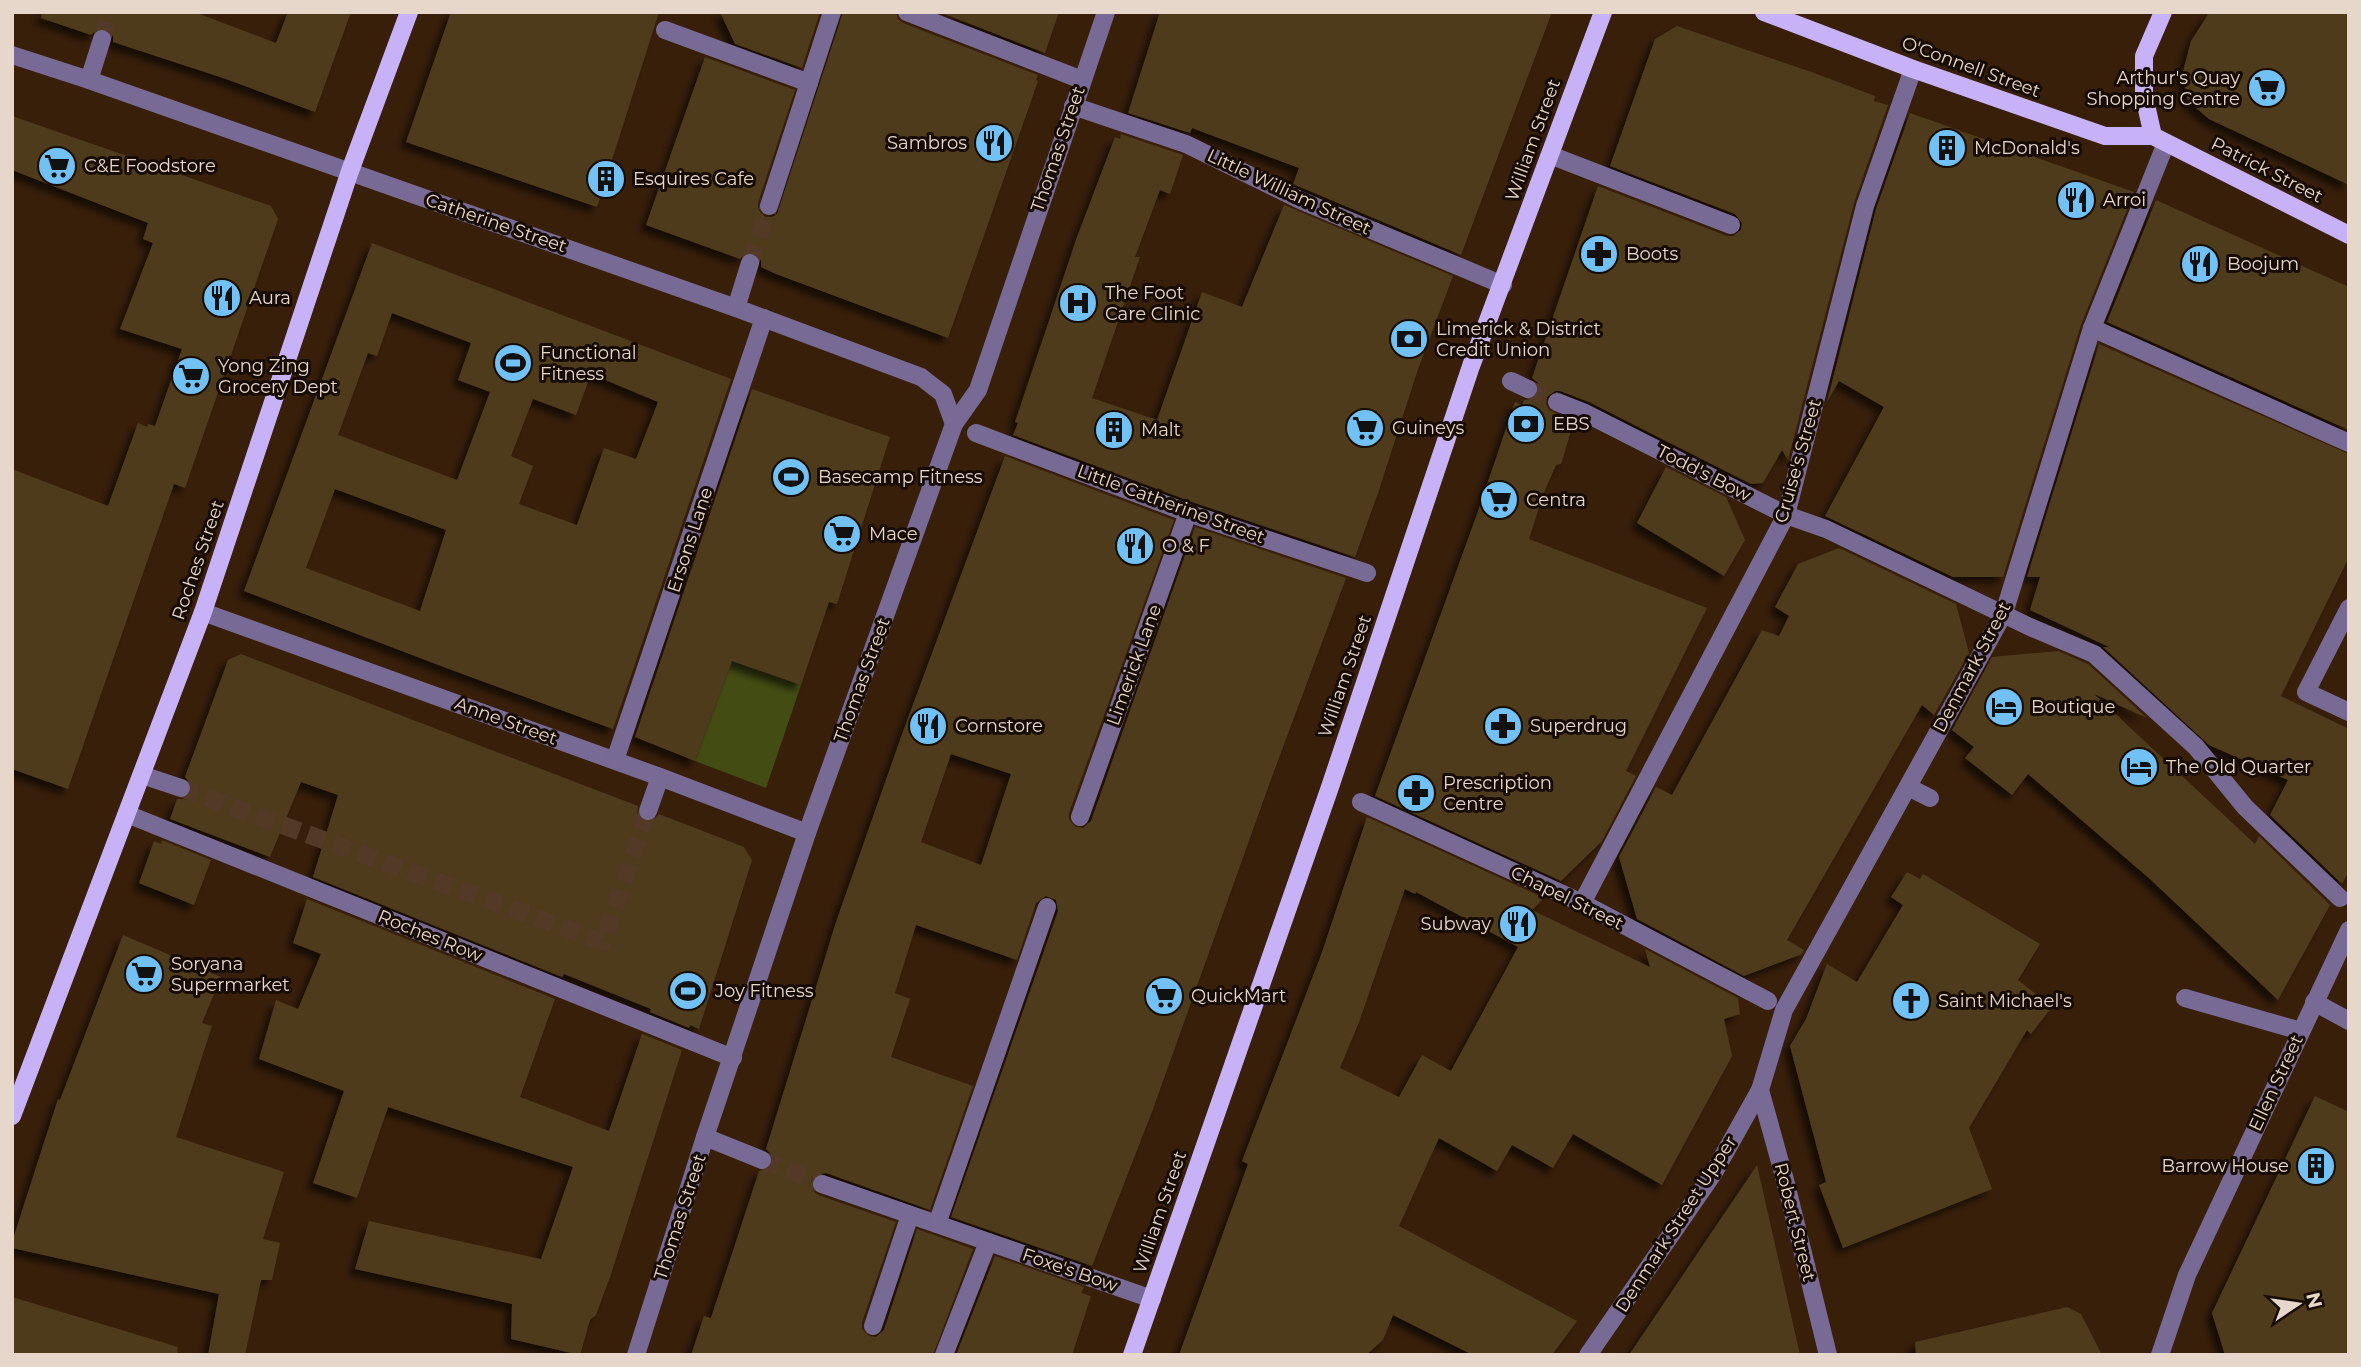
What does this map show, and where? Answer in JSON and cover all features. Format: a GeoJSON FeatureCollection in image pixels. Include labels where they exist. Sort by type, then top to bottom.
{"type":"FeatureCollection","features":[{"type":"Feature","properties":{"kind":"main road","name":"Roches Street"},"geometry":{"type":"LineString","coordinates":[[12,1116],[203,612],[350,171],[409,12]]}},
{"type":"Feature","properties":{"kind":"main road","name":"William Street"},"geometry":{"type":"LineString","coordinates":[[1132,1355],[1329,787],[1471,366],[1603,12]]}},
{"type":"Feature","properties":{"kind":"main road","name":"O'Connell Street"},"geometry":{"type":"LineString","coordinates":[[1764,12],[1913,69],[2105,136],[2160,140]]}},
{"type":"Feature","properties":{"kind":"main road"},"geometry":{"type":"LineString","coordinates":[[2160,140],[2144,96],[2144,56],[2163,12]]}},
{"type":"Feature","properties":{"kind":"main road","name":"Patrick Street"},"geometry":{"type":"LineString","coordinates":[[2160,140],[2349,235]]}},
{"type":"Feature","properties":{"kind":"street"},"geometry":{"type":"LineString","coordinates":[[769,206],[832,12]]}},
{"type":"Feature","properties":{"kind":"street"},"geometry":{"type":"LineString","coordinates":[[907,12],[1082,80]]}},
{"type":"Feature","properties":{"kind":"street","name":"Thomas Street"},"geometry":{"type":"LineString","coordinates":[[636,1355],[807,833],[954,424],[978,390],[1106,12]]}},
{"type":"Feature","properties":{"kind":"street"},"geometry":{"type":"LineString","coordinates":[[665,30],[809,82]]}},
{"type":"Feature","properties":{"kind":"street"},"geometry":{"type":"LineString","coordinates":[[89,80],[103,39]]}},
{"type":"Feature","properties":{"kind":"street","name":"Catherine Street"},"geometry":{"type":"LineString","coordinates":[[12,55],[350,171],[764,318],[921,377],[943,394],[954,424]]}},
{"type":"Feature","properties":{"kind":"street","name":"Cruise's Street"},"geometry":{"type":"LineString","coordinates":[[1582,903],[1786,515],[1865,206],[1913,69]]}},
{"type":"Feature","properties":{"kind":"street","name":"Little William Street"},"geometry":{"type":"LineString","coordinates":[[1073,106],[1186,144],[1300,200],[1503,285]]}},
{"type":"Feature","properties":{"kind":"street","name":"Denmark Street"},"geometry":{"type":"LineString","coordinates":[[1760,1090],[1784,1010],[2004,613],[2092,328],[2160,140]]}},
{"type":"Feature","properties":{"kind":"street"},"geometry":{"type":"LineString","coordinates":[[1550,155],[1731,225]]}},
{"type":"Feature","properties":{"kind":"street"},"geometry":{"type":"LineString","coordinates":[[736,308],[750,263]]}},
{"type":"Feature","properties":{"kind":"street","name":"Ersons Lane"},"geometry":{"type":"LineString","coordinates":[[615,760],[764,318]]}},
{"type":"Feature","properties":{"kind":"street"},"geometry":{"type":"LineString","coordinates":[[2092,328],[2349,443]]}},
{"type":"Feature","properties":{"kind":"street"},"geometry":{"type":"LineString","coordinates":[[1511,382],[1528,388]]}},
{"type":"Feature","properties":{"kind":"street","name":"Todd's Bow"},"geometry":{"type":"LineString","coordinates":[[1557,402],[1585,412],[1786,515],[1826,529],[2030,627],[2094,654],[2196,747],[2245,807],[2340,898]]}},
{"type":"Feature","properties":{"kind":"street","name":"Little Catherine Street"},"geometry":{"type":"LineString","coordinates":[[976,433],[1188,513],[1367,573]]}},
{"type":"Feature","properties":{"kind":"street","name":"Limerick Lane"},"geometry":{"type":"LineString","coordinates":[[1080,817],[1188,513]]}},
{"type":"Feature","properties":{"kind":"street"},"geometry":{"type":"LineString","coordinates":[[2349,608],[2306,692],[2349,712]]}},
{"type":"Feature","properties":{"kind":"street","name":"Anne Street"},"geometry":{"type":"LineString","coordinates":[[203,612],[660,776],[807,833]]}},
{"type":"Feature","properties":{"kind":"street"},"geometry":{"type":"LineString","coordinates":[[142,775],[181,788]]}},
{"type":"Feature","properties":{"kind":"street"},"geometry":{"type":"LineString","coordinates":[[648,811],[660,776]]}},
{"type":"Feature","properties":{"kind":"street"},"geometry":{"type":"LineString","coordinates":[[1908,787],[1930,798]]}},
{"type":"Feature","properties":{"kind":"street","name":"Chapel Street"},"geometry":{"type":"LineString","coordinates":[[1362,802],[1582,903],[1768,1001]]}},
{"type":"Feature","properties":{"kind":"street","name":"Roches Row"},"geometry":{"type":"LineString","coordinates":[[127,814],[733,1058]]}},
{"type":"Feature","properties":{"kind":"street"},"geometry":{"type":"LineString","coordinates":[[937,1224],[1047,907]]}},
{"type":"Feature","properties":{"kind":"street","name":"Ellen Street"},"geometry":{"type":"LineString","coordinates":[[2160,1355],[2187,1275],[2349,930]]}},
{"type":"Feature","properties":{"kind":"street"},"geometry":{"type":"LineString","coordinates":[[2185,998],[2301,1031]]}},
{"type":"Feature","properties":{"kind":"street"},"geometry":{"type":"LineString","coordinates":[[2314,1002],[2349,1021]]}},
{"type":"Feature","properties":{"kind":"street","name":"Denmark Street Upper"},"geometry":{"type":"LineString","coordinates":[[1588,1355],[1713,1174],[1760,1090]]}},
{"type":"Feature","properties":{"kind":"street","name":"Robert Street"},"geometry":{"type":"LineString","coordinates":[[1760,1090],[1828,1355]]}},
{"type":"Feature","properties":{"kind":"street"},"geometry":{"type":"LineString","coordinates":[[705,1138],[762,1160]]}},
{"type":"Feature","properties":{"kind":"street","name":"Foxe's Bow"},"geometry":{"type":"LineString","coordinates":[[822,1184],[1152,1298]]}},
{"type":"Feature","properties":{"kind":"street"},"geometry":{"type":"LineString","coordinates":[[873,1326],[910,1215]]}},
{"type":"Feature","properties":{"kind":"street"},"geometry":{"type":"LineString","coordinates":[[944,1355],[988,1242]]}},
{"type":"Feature","properties":{"kind":"green space"},"geometry":{"type":"Polygon","coordinates":[[[732,661],[801,685],[766,788],[695,761],[732,661]]]}},
{"type":"Feature","properties":{"kind":"building"},"geometry":{"type":"Polygon","coordinates":[[[42,12],[194,12],[276,43],[288,12],[351,12],[315,112],[113,42],[113,36],[106,28],[99,28],[91,35],[41,18],[42,12]]]}},
{"type":"Feature","properties":{"kind":"building"},"geometry":{"type":"Polygon","coordinates":[[[451,12],[659,12],[597,207],[406,142],[451,12]]]}},
{"type":"Feature","properties":{"kind":"building"},"geometry":{"type":"Polygon","coordinates":[[[720,12],[820,12],[802,68],[735,44],[720,12]]]}},
{"type":"Feature","properties":{"kind":"building"},"geometry":{"type":"Polygon","coordinates":[[[843,12],[896,12],[903,23],[1038,75],[948,338],[776,274],[761,267],[761,260],[754,252],[747,252],[740,259],[646,225],[705,57],[795,90],[758,203],[758,209],[765,217],[777,214],[843,12]]]}},
{"type":"Feature","properties":{"kind":"building"},"geometry":{"type":"Polygon","coordinates":[[[939,12],[1059,12],[1045,53],[939,12]]]}},
{"type":"Feature","properties":{"kind":"building"},"geometry":{"type":"Polygon","coordinates":[[[1160,12],[1552,12],[1461,255],[1293,184],[1299,168],[1192,128],[1190,133],[1128,113],[1160,12]]]}},
{"type":"Feature","properties":{"kind":"building","name":"Arthur's Quay Shopping Centre"},"geometry":{"type":"Polygon","coordinates":[[[2349,12],[2349,185],[2209,119],[2188,101],[2182,75],[2191,41],[2209,13],[2349,12]]]}},
{"type":"Feature","properties":{"kind":"building"},"geometry":{"type":"Polygon","coordinates":[[[1677,26],[1817,74],[1875,96],[1874,101],[1888,105],[1854,203],[1788,460],[1782,450],[1763,483],[1751,484],[1589,402],[1560,391],[1547,397],[1549,410],[1574,421],[1561,464],[1556,465],[1543,495],[1529,539],[1707,608],[1626,771],[1636,776],[1602,841],[1561,881],[1375,796],[1515,402],[1522,405],[1524,400],[1534,399],[1538,393],[1538,383],[1532,378],[1598,186],[1727,236],[1733,236],[1741,230],[1742,223],[1735,214],[1610,166],[1655,39],[1677,26]]]}},
{"type":"Feature","properties":{"kind":"building"},"geometry":{"type":"Polygon","coordinates":[[[1910,113],[2134,192],[2081,325],[2003,577],[1953,577],[1825,516],[1884,407],[1839,381],[1827,402],[1876,209],[1910,113]]]}},
{"type":"Feature","properties":{"kind":"building"},"geometry":{"type":"Polygon","coordinates":[[[12,116],[271,206],[278,219],[185,488],[174,484],[68,789],[12,769],[12,469],[108,506],[138,423],[147,427],[148,424],[155,426],[182,349],[120,329],[153,243],[143,239],[148,223],[12,170],[12,116]]]}},
{"type":"Feature","properties":{"kind":"building"},"geometry":{"type":"Polygon","coordinates":[[[1121,134],[1183,155],[1170,194],[1160,190],[1135,257],[1140,257],[1092,398],[1157,420],[1202,292],[1242,307],[1284,205],[1453,276],[1417,372],[1355,557],[1192,502],[1013,435],[1077,237],[1115,137],[1120,139],[1121,134]]]}},
{"type":"Feature","properties":{"kind":"building"},"geometry":{"type":"Polygon","coordinates":[[[2156,200],[2349,287],[2349,430],[2107,322],[2156,200]]]}},
{"type":"Feature","properties":{"kind":"building"},"geometry":{"type":"Polygon","coordinates":[[[372,243],[731,379],[613,729],[244,591],[372,243]],[[392,313],[377,356],[368,353],[338,435],[457,480],[490,392],[458,380],[471,343],[392,313]],[[591,374],[576,415],[533,399],[511,456],[533,466],[519,504],[577,525],[604,448],[636,459],[658,402],[591,374]],[[335,489],[306,568],[420,611],[446,530],[335,489]]]}},
{"type":"Feature","properties":{"kind":"building"},"geometry":{"type":"Polygon","coordinates":[[[2099,344],[2349,454],[2349,557],[2281,696],[2349,729],[2349,871],[2342,884],[2270,815],[2288,780],[2209,745],[2103,647],[2109,647],[2030,610],[2040,577],[2027,577],[2099,344]]]}},
{"type":"Feature","properties":{"kind":"building"},"geometry":{"type":"Polygon","coordinates":[[[752,389],[890,437],[837,604],[829,602],[801,685],[732,661],[695,761],[635,737],[752,389]]]}},
{"type":"Feature","properties":{"kind":"building"},"geometry":{"type":"Polygon","coordinates":[[[1005,456],[1174,520],[1069,813],[1069,820],[1076,827],[1083,828],[1091,821],[1195,527],[1346,578],[1153,1109],[1092,1266],[951,1217],[1058,911],[1056,900],[1046,896],[1036,903],[1017,960],[916,925],[895,993],[910,999],[891,1057],[973,1086],[930,1210],[826,1173],[815,1175],[811,1181],[813,1191],[818,1195],[896,1222],[862,1322],[862,1329],[869,1336],[876,1337],[884,1330],[917,1229],[973,1249],[933,1355],[691,1355],[704,1316],[711,1318],[759,1171],[768,1169],[773,1164],[771,1154],[766,1149],[836,922],[1005,456]],[[951,754],[921,842],[981,865],[1011,774],[951,754]]]}},
{"type":"Feature","properties":{"kind":"building"},"geometry":{"type":"Polygon","coordinates":[[[1666,467],[1726,497],[1745,540],[1724,576],[1637,523],[1666,467]]]}},
{"type":"Feature","properties":{"kind":"building"},"geometry":{"type":"Polygon","coordinates":[[[1839,548],[1956,604],[1969,653],[1934,715],[1922,705],[1787,940],[1804,950],[1802,954],[1744,976],[1637,919],[1619,857],[1656,787],[1672,795],[1762,630],[1779,636],[1789,616],[1775,607],[1798,564],[1839,548]]]}},
{"type":"Feature","properties":{"kind":"building"},"geometry":{"type":"Polygon","coordinates":[[[2058,651],[2088,664],[2147,718],[2094,694],[2255,844],[2259,836],[2330,905],[2278,1000],[2150,879],[2028,774],[2012,795],[1965,758],[1974,747],[1952,730],[1992,657],[2058,651]]]}},
{"type":"Feature","properties":{"kind":"building"},"geometry":{"type":"Polygon","coordinates":[[[241,654],[638,806],[637,814],[644,821],[651,822],[659,814],[744,847],[752,860],[699,1029],[690,1025],[689,1028],[650,1012],[651,1009],[564,974],[562,977],[313,877],[338,795],[301,782],[270,857],[170,819],[177,799],[184,799],[191,792],[192,785],[185,777],[228,660],[241,654]]]}},
{"type":"Feature","properties":{"kind":"building"},"geometry":{"type":"Polygon","coordinates":[[[1367,817],[1544,898],[1532,910],[1650,967],[1645,949],[1738,998],[1740,1014],[1724,1019],[1732,1056],[1662,1185],[1573,1134],[1553,1168],[1512,1145],[1497,1171],[1439,1138],[1399,1226],[1577,1321],[1552,1355],[1473,1355],[1393,1315],[1383,1340],[1366,1355],[1179,1355],[1248,1164],[1242,1161],[1321,955],[1367,817]],[[1405,889],[1359,1022],[1340,1068],[1399,1097],[1422,1055],[1451,1071],[1518,947],[1416,892],[1415,894],[1405,889]]]}},
{"type":"Feature","properties":{"kind":"building"},"geometry":{"type":"Polygon","coordinates":[[[162,840],[211,860],[194,905],[139,883],[154,841],[161,844],[162,840]]]}},
{"type":"Feature","properties":{"kind":"building"},"geometry":{"type":"Polygon","coordinates":[[[1907,872],[1920,879],[1923,874],[2040,944],[2018,980],[2052,1007],[2031,1034],[2027,1030],[1969,1128],[1992,1189],[1843,1248],[1819,1185],[1826,1182],[1790,1046],[1806,1019],[1827,964],[1857,982],[1903,905],[1891,897],[1907,872]]]}},
{"type":"Feature","properties":{"kind":"building"},"geometry":{"type":"Polygon","coordinates":[[[307,899],[555,999],[520,1097],[609,1131],[642,1034],[682,1050],[611,1274],[596,1315],[590,1320],[580,1355],[511,1339],[512,1304],[355,1269],[369,1221],[541,1259],[573,1167],[388,1107],[357,1198],[313,1183],[344,1091],[259,1059],[276,1000],[298,1009],[321,954],[293,943],[307,899]]]}},
{"type":"Feature","properties":{"kind":"building"},"geometry":{"type":"Polygon","coordinates":[[[123,935],[221,977],[202,1023],[212,1026],[176,1137],[284,1172],[263,1239],[280,1243],[272,1280],[261,1280],[245,1355],[208,1355],[219,1294],[12,1248],[58,1099],[60,1100],[123,935]]]}},
{"type":"Feature","properties":{"kind":"building"},"geometry":{"type":"Polygon","coordinates":[[[2315,1096],[2349,1112],[2349,1355],[2225,1355],[2212,1313],[2315,1096]]]}},
{"type":"Feature","properties":{"kind":"building"},"geometry":{"type":"Polygon","coordinates":[[[1757,1165],[1800,1355],[1629,1355],[1757,1165]]]}},
{"type":"Feature","properties":{"kind":"building"},"geometry":{"type":"Polygon","coordinates":[[[995,1256],[1084,1287],[1081,1293],[1091,1296],[1072,1355],[956,1355],[995,1256]]]}},
{"type":"Feature","properties":{"kind":"building"},"geometry":{"type":"Polygon","coordinates":[[[12,1297],[178,1347],[177,1355],[12,1355],[12,1297]]]}},
{"type":"Feature","properties":{"kind":"building"},"geometry":{"type":"Polygon","coordinates":[[[2067,1307],[2081,1314],[2102,1355],[1916,1355],[1915,1342],[2067,1307]]]}},
{"type":"Feature","properties":{"kind":"tunnel"},"geometry":{"type":"LineString","coordinates":[[102,39],[110,12]]}},
{"type":"Feature","properties":{"kind":"tunnel"},"geometry":{"type":"LineString","coordinates":[[750,263],[769,206]]}},
{"type":"Feature","properties":{"kind":"tunnel"},"geometry":{"type":"LineString","coordinates":[[1528,389],[1557,402]]}},
{"type":"Feature","properties":{"kind":"tunnel"},"geometry":{"type":"LineString","coordinates":[[181,788],[603,942],[648,811]]}},
{"type":"Feature","properties":{"kind":"tunnel"},"geometry":{"type":"LineString","coordinates":[[762,1160],[822,1184]]}},
{"type":"Feature","properties":{"kind":"place","name":"Arthur's Quay Shopping Centre"},"geometry":{"type":"Point","coordinates":[2267,88]}},
{"type":"Feature","properties":{"kind":"place","name":"Sambros"},"geometry":{"type":"Point","coordinates":[994,143]}},
{"type":"Feature","properties":{"kind":"place","name":"McDonald's"},"geometry":{"type":"Point","coordinates":[1947,148]}},
{"type":"Feature","properties":{"kind":"place","name":"C&E Foodstore"},"geometry":{"type":"Point","coordinates":[57,166]}},
{"type":"Feature","properties":{"kind":"place","name":"Esquires Cafe"},"geometry":{"type":"Point","coordinates":[606,179]}},
{"type":"Feature","properties":{"kind":"place","name":"Arroi"},"geometry":{"type":"Point","coordinates":[2076,200]}},
{"type":"Feature","properties":{"kind":"place","name":"Boots"},"geometry":{"type":"Point","coordinates":[1599,254]}},
{"type":"Feature","properties":{"kind":"place","name":"Boojum"},"geometry":{"type":"Point","coordinates":[2200,264]}},
{"type":"Feature","properties":{"kind":"place","name":"Aura"},"geometry":{"type":"Point","coordinates":[222,298]}},
{"type":"Feature","properties":{"kind":"place","name":"The Foot Care Clinic"},"geometry":{"type":"Point","coordinates":[1078,303]}},
{"type":"Feature","properties":{"kind":"place","name":"Limerick & District Credit Union"},"geometry":{"type":"Point","coordinates":[1409,339]}},
{"type":"Feature","properties":{"kind":"place","name":"Functional Fitness"},"geometry":{"type":"Point","coordinates":[513,363]}},
{"type":"Feature","properties":{"kind":"place","name":"Yong Zing Grocery Dept"},"geometry":{"type":"Point","coordinates":[191,376]}},
{"type":"Feature","properties":{"kind":"place","name":"EBS"},"geometry":{"type":"Point","coordinates":[1526,424]}},
{"type":"Feature","properties":{"kind":"place","name":"Guineys"},"geometry":{"type":"Point","coordinates":[1365,428]}},
{"type":"Feature","properties":{"kind":"place","name":"Malt"},"geometry":{"type":"Point","coordinates":[1114,430]}},
{"type":"Feature","properties":{"kind":"place","name":"Basecamp Fitness"},"geometry":{"type":"Point","coordinates":[791,477]}},
{"type":"Feature","properties":{"kind":"place","name":"Centra"},"geometry":{"type":"Point","coordinates":[1499,500]}},
{"type":"Feature","properties":{"kind":"place","name":"Mace"},"geometry":{"type":"Point","coordinates":[842,534]}},
{"type":"Feature","properties":{"kind":"place","name":"O & F"},"geometry":{"type":"Point","coordinates":[1135,546]}},
{"type":"Feature","properties":{"kind":"place","name":"Boutique"},"geometry":{"type":"Point","coordinates":[2004,707]}},
{"type":"Feature","properties":{"kind":"place","name":"Cornstore"},"geometry":{"type":"Point","coordinates":[928,726]}},
{"type":"Feature","properties":{"kind":"place","name":"Superdrug"},"geometry":{"type":"Point","coordinates":[1503,726]}},
{"type":"Feature","properties":{"kind":"place","name":"The Old Quarter"},"geometry":{"type":"Point","coordinates":[2139,767]}},
{"type":"Feature","properties":{"kind":"place","name":"Prescription Centre"},"geometry":{"type":"Point","coordinates":[1416,793]}},
{"type":"Feature","properties":{"kind":"place","name":"Subway"},"geometry":{"type":"Point","coordinates":[1518,924]}},
{"type":"Feature","properties":{"kind":"place","name":"Soryana Supermarket"},"geometry":{"type":"Point","coordinates":[144,974]}},
{"type":"Feature","properties":{"kind":"place","name":"Joy Fitness"},"geometry":{"type":"Point","coordinates":[688,991]}},
{"type":"Feature","properties":{"kind":"place","name":"QuickMart"},"geometry":{"type":"Point","coordinates":[1164,996]}},
{"type":"Feature","properties":{"kind":"place","name":"Saint Michael's"},"geometry":{"type":"Point","coordinates":[1911,1001]}},
{"type":"Feature","properties":{"kind":"place","name":"Barrow House"},"geometry":{"type":"Point","coordinates":[2316,1166]}}]}
